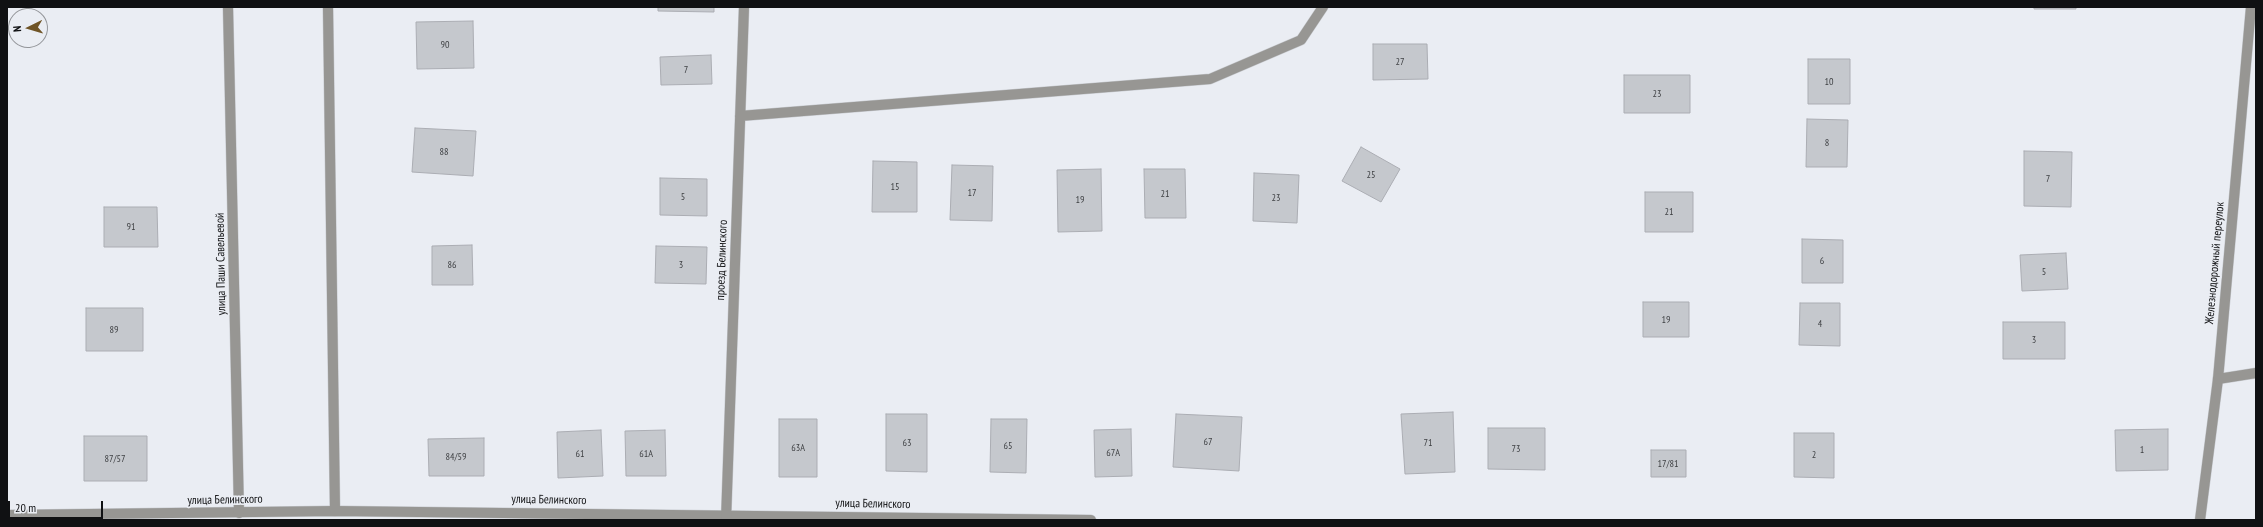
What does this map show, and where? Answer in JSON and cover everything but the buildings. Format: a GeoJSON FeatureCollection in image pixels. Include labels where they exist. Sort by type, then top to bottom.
{"type":"FeatureCollection","features":[{"type":"Feature","properties":{"kind":"street","name":"улица Паши Савельевой"},"geometry":{"type":"LineString","coordinates":[[228,7],[239,516]]}},
{"type":"Feature","properties":{"kind":"street"},"geometry":{"type":"LineString","coordinates":[[328,7],[335,511]]}},
{"type":"Feature","properties":{"kind":"street","name":"проезд Белинского"},"geometry":{"type":"LineString","coordinates":[[726,517],[744,7]]}},
{"type":"Feature","properties":{"kind":"street"},"geometry":{"type":"LineString","coordinates":[[740,116],[1210,79],[1301,40],[1323,7]]}},
{"type":"Feature","properties":{"kind":"street","name":"Железнодорожный переулок"},"geometry":{"type":"LineString","coordinates":[[2200,520],[2218,379],[2251,7]]}},
{"type":"Feature","properties":{"kind":"street"},"geometry":{"type":"LineString","coordinates":[[2218,379],[2256,373]]}},
{"type":"Feature","properties":{"kind":"street","name":"улица Белинского"},"geometry":{"type":"LineString","coordinates":[[7,515],[239,516],[335,511],[726,517],[1091,520]]}}]}
